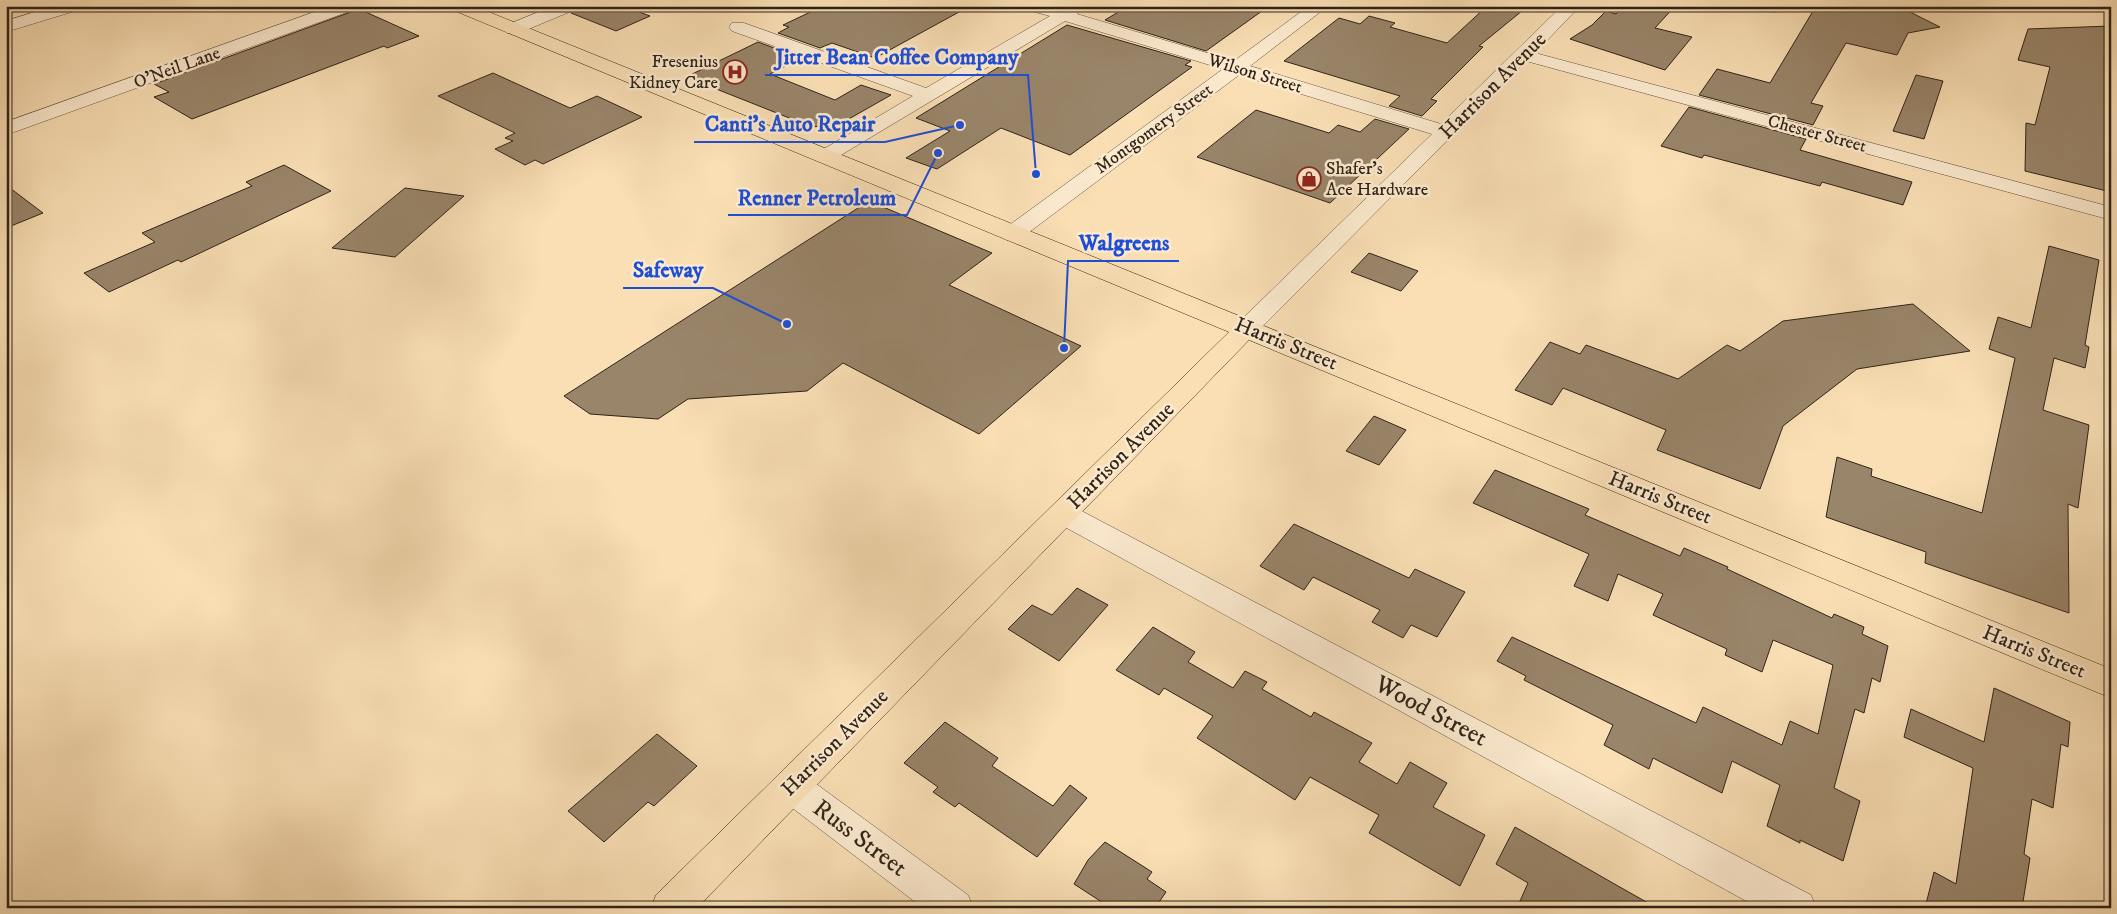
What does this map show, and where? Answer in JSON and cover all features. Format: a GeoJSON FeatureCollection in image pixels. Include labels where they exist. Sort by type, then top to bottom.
{"type":"FeatureCollection","features":[{"type":"Feature","properties":{"kind":"main road","name":"Harris Street"},"geometry":{"type":"LineString","coordinates":[[459,6],[2111,684]]}},
{"type":"Feature","properties":{"kind":"main road","name":"Harrison Avenue"},"geometry":{"type":"LineString","coordinates":[[670,908],[1247,328]]}},
{"type":"Feature","properties":{"kind":"street"},"geometry":{"type":"LineString","coordinates":[[6,27],[72,6]]}},
{"type":"Feature","properties":{"kind":"street","name":"O'Neil Lane"},"geometry":{"type":"LineString","coordinates":[[6,129],[347,6]]}},
{"type":"Feature","properties":{"kind":"street"},"geometry":{"type":"LineString","coordinates":[[513,29],[568,6]]}},
{"type":"Feature","properties":{"kind":"street","name":"Wilson Street"},"geometry":{"type":"LineString","coordinates":[[1034,6],[1071,10],[1236,68],[1446,132]]}},
{"type":"Feature","properties":{"kind":"street","name":"Montgomery Street"},"geometry":{"type":"LineString","coordinates":[[1012,234],[1320,6]]}},
{"type":"Feature","properties":{"kind":"street","name":"Harrison Avenue"},"geometry":{"type":"LineString","coordinates":[[1247,328],[1572,6]]}},
{"type":"Feature","properties":{"kind":"street"},"geometry":{"type":"LineString","coordinates":[[824,157],[1071,10]]}},
{"type":"Feature","properties":{"kind":"street"},"geometry":{"type":"LineString","coordinates":[[738,27],[927,95]]}},
{"type":"Feature","properties":{"kind":"street","name":"Chester Street"},"geometry":{"type":"LineString","coordinates":[[1523,55],[2111,214]]}},
{"type":"Feature","properties":{"kind":"street","name":"Wood Street"},"geometry":{"type":"LineString","coordinates":[[1064,514],[1797,908]]}},
{"type":"Feature","properties":{"kind":"street","name":"Russ Street"},"geometry":{"type":"LineString","coordinates":[[791,786],[954,908]]}},
{"type":"Feature","properties":{"kind":"building"},"geometry":{"type":"Polygon","coordinates":[[[578,6],[623,6],[650,16],[616,31],[571,13],[578,6]]]}},
{"type":"Feature","properties":{"kind":"building"},"geometry":{"type":"Polygon","coordinates":[[[823,6],[970,6],[875,58],[832,43],[820,48],[778,33],[789,27],[783,25],[823,6]]]}},
{"type":"Feature","properties":{"kind":"building"},"geometry":{"type":"Polygon","coordinates":[[[1128,6],[1269,6],[1206,51],[1105,20],[1128,6]]]}},
{"type":"Feature","properties":{"kind":"building"},"geometry":{"type":"Polygon","coordinates":[[[1487,6],[1528,6],[1479,46],[1483,47],[1431,99],[1437,101],[1422,116],[1389,106],[1400,96],[1284,61],[1339,18],[1360,24],[1369,16],[1395,23],[1390,27],[1447,43],[1487,6]]]}},
{"type":"Feature","properties":{"kind":"building"},"geometry":{"type":"Polygon","coordinates":[[[1624,6],[1675,6],[1655,28],[1692,37],[1665,70],[1570,39],[1592,25],[1606,11],[1616,14],[1624,6]]]}},
{"type":"Feature","properties":{"kind":"building"},"geometry":{"type":"Polygon","coordinates":[[[1816,6],[1898,6],[1940,27],[1908,33],[1897,55],[1846,43],[1811,103],[1823,106],[1813,125],[1699,95],[1717,69],[1770,83],[1816,6]]]}},
{"type":"Feature","properties":{"kind":"building"},"geometry":{"type":"Polygon","coordinates":[[[359,9],[419,36],[387,48],[384,46],[192,119],[154,97],[169,92],[154,84],[359,9]]]}},
{"type":"Feature","properties":{"kind":"building"},"geometry":{"type":"Polygon","coordinates":[[[1067,25],[1191,61],[1185,65],[1192,67],[1070,155],[1001,128],[937,169],[906,158],[950,131],[916,118],[1067,25]]]}},
{"type":"Feature","properties":{"kind":"building"},"geometry":{"type":"Polygon","coordinates":[[[2111,26],[2111,192],[2025,171],[2026,123],[2035,125],[2050,67],[2018,60],[2028,29],[2111,26]]]}},
{"type":"Feature","properties":{"kind":"building"},"geometry":{"type":"Polygon","coordinates":[[[758,42],[801,58],[770,74],[835,100],[861,85],[891,95],[840,124],[812,127],[686,77],[758,42]]]}},
{"type":"Feature","properties":{"kind":"building"},"geometry":{"type":"Polygon","coordinates":[[[493,73],[570,108],[597,96],[642,117],[543,164],[535,160],[525,165],[495,149],[513,141],[505,138],[515,133],[438,96],[493,73]]]}},
{"type":"Feature","properties":{"kind":"building"},"geometry":{"type":"Polygon","coordinates":[[[1916,75],[1943,81],[1924,139],[1893,131],[1916,75]]]}},
{"type":"Feature","properties":{"kind":"building"},"geometry":{"type":"Polygon","coordinates":[[[1689,107],[1806,139],[1800,150],[1912,182],[1903,205],[1822,182],[1820,186],[1704,155],[1702,158],[1661,146],[1689,107]]]}},
{"type":"Feature","properties":{"kind":"building","name":"Shafer's Ace Hardware"},"geometry":{"type":"Polygon","coordinates":[[[1256,110],[1329,133],[1338,125],[1360,132],[1375,119],[1409,129],[1330,203],[1197,157],[1256,110]]]}},
{"type":"Feature","properties":{"kind":"building"},"geometry":{"type":"Polygon","coordinates":[[[284,165],[331,191],[181,262],[178,260],[109,292],[84,273],[155,242],[142,233],[252,186],[246,182],[284,165]]]}},
{"type":"Feature","properties":{"kind":"building"},"geometry":{"type":"Polygon","coordinates":[[[6,185],[43,213],[6,228],[6,185]]]}},
{"type":"Feature","properties":{"kind":"building"},"geometry":{"type":"Polygon","coordinates":[[[405,188],[464,196],[395,257],[332,248],[405,188]]]}},
{"type":"Feature","properties":{"kind":"building"},"geometry":{"type":"Polygon","coordinates":[[[869,201],[992,253],[949,285],[1081,346],[979,434],[843,363],[807,391],[688,399],[658,419],[590,414],[564,396],[869,201]]]}},
{"type":"Feature","properties":{"kind":"building"},"geometry":{"type":"Polygon","coordinates":[[[2049,246],[2099,260],[2085,345],[2089,347],[2085,368],[2054,358],[2043,410],[2089,425],[2078,508],[2068,504],[2069,613],[1925,563],[1926,552],[1826,517],[1837,457],[1872,469],[1871,476],[1982,513],[2015,358],[1989,349],[1998,317],[2031,328],[2049,246]]]}},
{"type":"Feature","properties":{"kind":"building"},"geometry":{"type":"Polygon","coordinates":[[[1369,253],[1418,271],[1401,291],[1351,272],[1369,253]]]}},
{"type":"Feature","properties":{"kind":"building"},"geometry":{"type":"Polygon","coordinates":[[[1913,304],[1970,351],[1857,369],[1783,426],[1760,489],[1657,450],[1666,430],[1620,411],[1563,388],[1552,405],[1515,390],[1550,342],[1580,354],[1586,345],[1678,379],[1727,345],[1740,351],[1783,321],[1913,304]]]}},
{"type":"Feature","properties":{"kind":"building"},"geometry":{"type":"Polygon","coordinates":[[[1374,416],[1406,430],[1379,465],[1346,451],[1374,416]]]}},
{"type":"Feature","properties":{"kind":"building"},"geometry":{"type":"Polygon","coordinates":[[[1495,470],[1589,509],[1585,515],[1680,556],[1684,548],[1728,567],[1727,569],[1832,618],[1834,614],[1864,627],[1862,634],[1888,646],[1880,682],[1872,678],[1864,713],[1855,709],[1834,788],[1860,801],[1843,861],[1800,840],[1800,843],[1767,826],[1780,785],[1732,761],[1722,793],[1653,758],[1649,769],[1604,745],[1613,725],[1524,680],[1526,676],[1497,661],[1512,637],[1696,723],[1703,707],[1782,745],[1790,721],[1818,734],[1833,665],[1773,640],[1762,672],[1725,655],[1727,649],[1653,615],[1663,594],[1618,574],[1608,601],[1574,586],[1589,554],[1473,503],[1495,470]]]}},
{"type":"Feature","properties":{"kind":"building"},"geometry":{"type":"Polygon","coordinates":[[[1294,524],[1409,578],[1415,569],[1465,592],[1437,637],[1411,625],[1403,638],[1372,622],[1380,610],[1313,577],[1304,590],[1260,566],[1294,524]]]}},
{"type":"Feature","properties":{"kind":"building"},"geometry":{"type":"Polygon","coordinates":[[[1077,588],[1108,605],[1059,661],[1008,629],[1032,605],[1052,615],[1077,588]]]}},
{"type":"Feature","properties":{"kind":"building"},"geometry":{"type":"Polygon","coordinates":[[[1153,627],[1195,652],[1188,662],[1233,688],[1245,671],[1267,682],[1262,689],[1311,717],[1314,712],[1372,743],[1359,762],[1397,784],[1410,762],[1447,783],[1433,807],[1485,835],[1460,886],[1369,833],[1379,815],[1310,777],[1295,800],[1197,738],[1213,716],[1164,688],[1159,695],[1116,670],[1153,627]]]}},
{"type":"Feature","properties":{"kind":"building"},"geometry":{"type":"Polygon","coordinates":[[[1994,688],[2070,722],[2068,747],[2061,744],[2053,808],[2032,799],[2024,854],[2030,858],[2022,908],[1925,908],[1934,872],[1956,884],[1973,768],[1904,737],[1911,709],[1984,742],[1994,688]]]}},
{"type":"Feature","properties":{"kind":"building"},"geometry":{"type":"Polygon","coordinates":[[[945,722],[998,758],[992,766],[1053,806],[1070,785],[1087,798],[1037,857],[959,803],[955,807],[933,792],[938,787],[904,763],[945,722]]]}},
{"type":"Feature","properties":{"kind":"building"},"geometry":{"type":"Polygon","coordinates":[[[657,734],[697,766],[654,806],[648,802],[604,842],[568,811],[657,734]]]}},
{"type":"Feature","properties":{"kind":"building"},"geometry":{"type":"Polygon","coordinates":[[[1515,827],[1657,908],[1517,908],[1528,883],[1496,864],[1515,827]]]}},
{"type":"Feature","properties":{"kind":"building"},"geometry":{"type":"Polygon","coordinates":[[[1105,842],[1152,872],[1147,879],[1166,892],[1155,908],[1111,908],[1074,884],[1088,860],[1105,842]]]}},
{"type":"Feature","properties":{"kind":"place","name":"Fresenius Kidney Care"},"geometry":{"type":"Point","coordinates":[735,72]}},
{"type":"Feature","properties":{"kind":"place","name":"Canti's Auto Repair"},"geometry":{"type":"Point","coordinates":[960,125]}},
{"type":"Feature","properties":{"kind":"place","name":"Renner Petroleum"},"geometry":{"type":"Point","coordinates":[938,153]}},
{"type":"Feature","properties":{"kind":"place","name":"Jitter Bean Coffee Company"},"geometry":{"type":"Point","coordinates":[1036,174]}},
{"type":"Feature","properties":{"kind":"place","name":"Shafer's Ace Hardware"},"geometry":{"type":"Point","coordinates":[1309,179]}},
{"type":"Feature","properties":{"kind":"place","name":"Safeway"},"geometry":{"type":"Point","coordinates":[787,324]}},
{"type":"Feature","properties":{"kind":"place","name":"Walgreens"},"geometry":{"type":"Point","coordinates":[1064,348]}}]}
